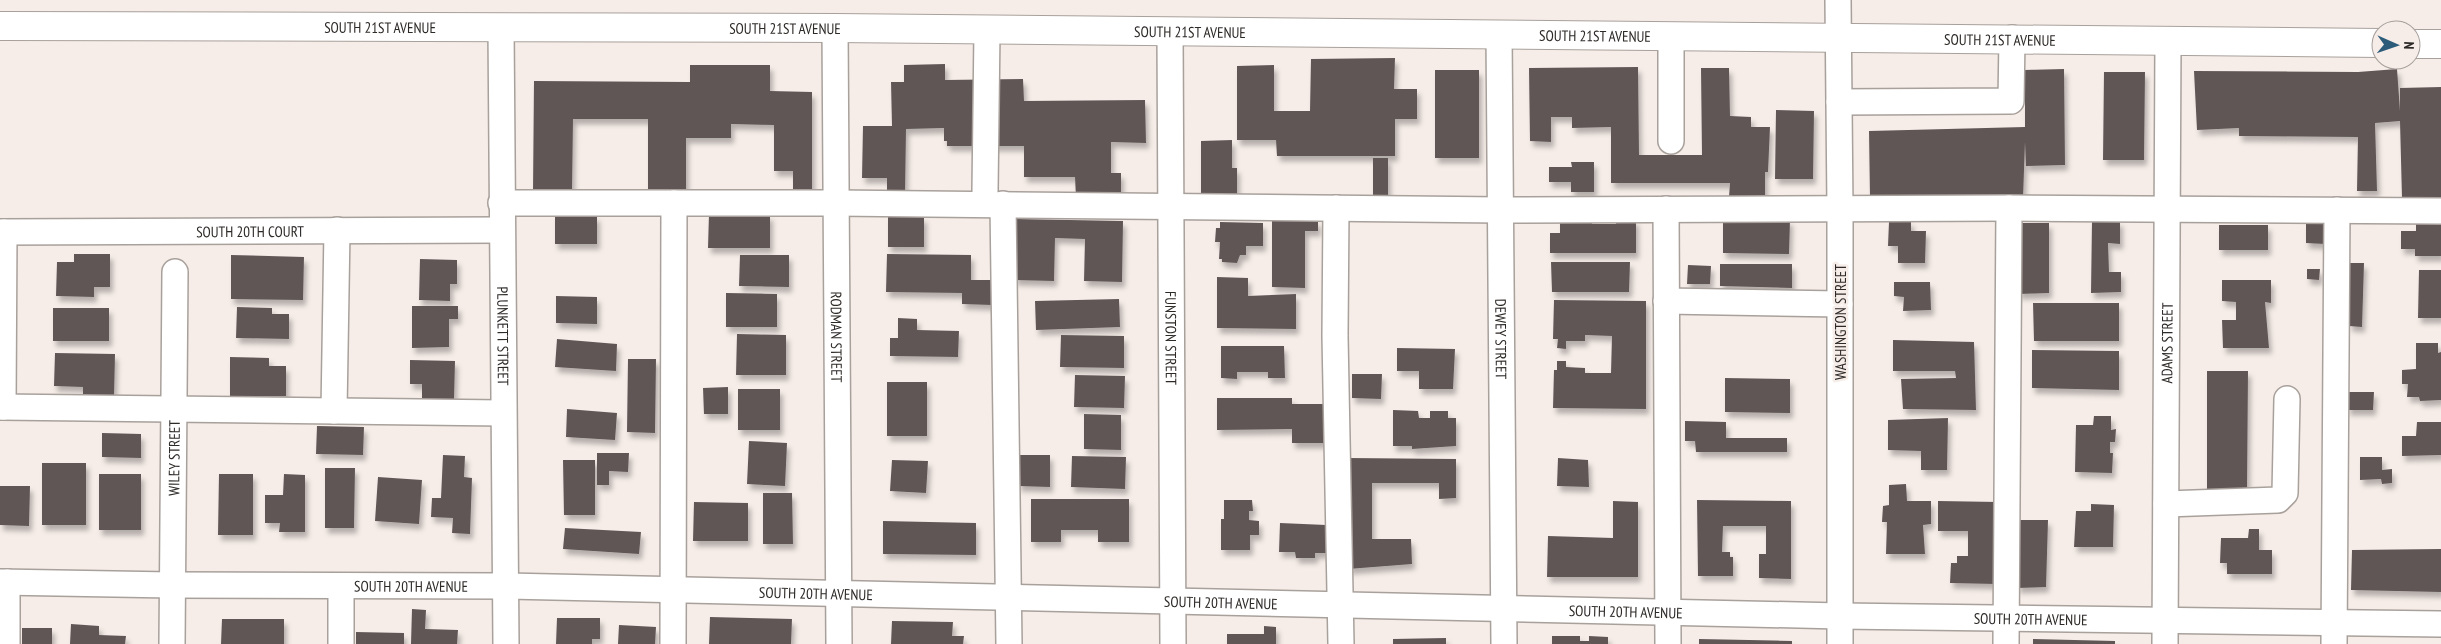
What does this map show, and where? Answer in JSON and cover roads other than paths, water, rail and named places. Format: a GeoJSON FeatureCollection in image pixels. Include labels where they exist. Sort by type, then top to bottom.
{"type":"FeatureCollection","features":[{"type":"Feature","properties":{"kind":"main road","name":"SOUTH 21ST AVENUE"},"geometry":{"type":"LineString","coordinates":[[0,26],[835,28],[1838,36],[2371,43]]}},
{"type":"Feature","properties":{"kind":"main road"},"geometry":{"type":"LineString","coordinates":[[2421,44],[2441,44]]}},
{"type":"Feature","properties":{"kind":"street","name":"WASHINGTON STREET"},"geometry":{"type":"LineString","coordinates":[[1838,0],[1840,644]]}},
{"type":"Feature","properties":{"kind":"street","name":"PLUNKETT STREET"},"geometry":{"type":"LineString","coordinates":[[501,28],[501,230],[506,644]]}},
{"type":"Feature","properties":{"kind":"street","name":"RODMAN STREET"},"geometry":{"type":"LineString","coordinates":[[835,28],[839,644]]}},
{"type":"Feature","properties":{"kind":"street"},"geometry":{"type":"LineString","coordinates":[[986,30],[1010,596],[1010,644]]}},
{"type":"Feature","properties":{"kind":"street","name":"FUNSTON STREET"},"geometry":{"type":"LineString","coordinates":[[1170,32],[1173,644]]}},
{"type":"Feature","properties":{"kind":"street","name":"DEWEY STREET"},"geometry":{"type":"LineString","coordinates":[[1499,34],[1504,644]]}},
{"type":"Feature","properties":{"kind":"street"},"geometry":{"type":"LineString","coordinates":[[1670,36],[1671,141]]}},
{"type":"Feature","properties":{"kind":"street"},"geometry":{"type":"LineString","coordinates":[[1839,102],[2011,101],[2012,38]]}},
{"type":"Feature","properties":{"kind":"street","name":"ADAMS STREET"},"geometry":{"type":"LineString","coordinates":[[2165,644],[2168,40]]}},
{"type":"Feature","properties":{"kind":"street"},"geometry":{"type":"LineString","coordinates":[[501,203],[836,203],[994,198],[1171,206],[1501,210],[2009,208],[2441,211]]}},
{"type":"Feature","properties":{"kind":"street"},"geometry":{"type":"LineString","coordinates":[[674,203],[674,644]]}},
{"type":"Feature","properties":{"kind":"street"},"geometry":{"type":"LineString","coordinates":[[1336,208],[1335,336],[1341,644]]}},
{"type":"Feature","properties":{"kind":"street"},"geometry":{"type":"LineString","coordinates":[[2006,644],[2009,208]]}},
{"type":"Feature","properties":{"kind":"street"},"geometry":{"type":"LineString","coordinates":[[1666,209],[1668,644]]}},
{"type":"Feature","properties":{"kind":"street"},"geometry":{"type":"LineString","coordinates":[[2334,633],[2337,210]]}},
{"type":"Feature","properties":{"kind":"street"},"geometry":{"type":"LineString","coordinates":[[334,411],[337,230]]}},
{"type":"Feature","properties":{"kind":"street","name":"SOUTH 20TH COURT"},"geometry":{"type":"LineString","coordinates":[[2,232],[501,230]]}},
{"type":"Feature","properties":{"kind":"street"},"geometry":{"type":"LineString","coordinates":[[2,232],[2,407],[504,413]]}},
{"type":"Feature","properties":{"kind":"street","name":"WILEY STREET"},"geometry":{"type":"LineString","coordinates":[[172,644],[171,585],[176,272]]}},
{"type":"Feature","properties":{"kind":"street"},"geometry":{"type":"LineString","coordinates":[[1666,301],[1840,304]]}},
{"type":"Feature","properties":{"kind":"street"},"geometry":{"type":"LineString","coordinates":[[2166,504],[2278,500],[2285,493],[2287,399]]}},
{"type":"Feature","properties":{"kind":"street"},"geometry":{"type":"LineString","coordinates":[[4,582],[7,644]]}},
{"type":"Feature","properties":{"kind":"street","name":"SOUTH 20TH AVENUE"},"geometry":{"type":"LineString","coordinates":[[4,582],[171,585],[506,586],[1504,606],[1840,616],[2165,620],[2334,633],[2441,624]]}},
{"type":"Feature","properties":{"kind":"street"},"geometry":{"type":"LineString","coordinates":[[341,586],[342,644]]}}]}
